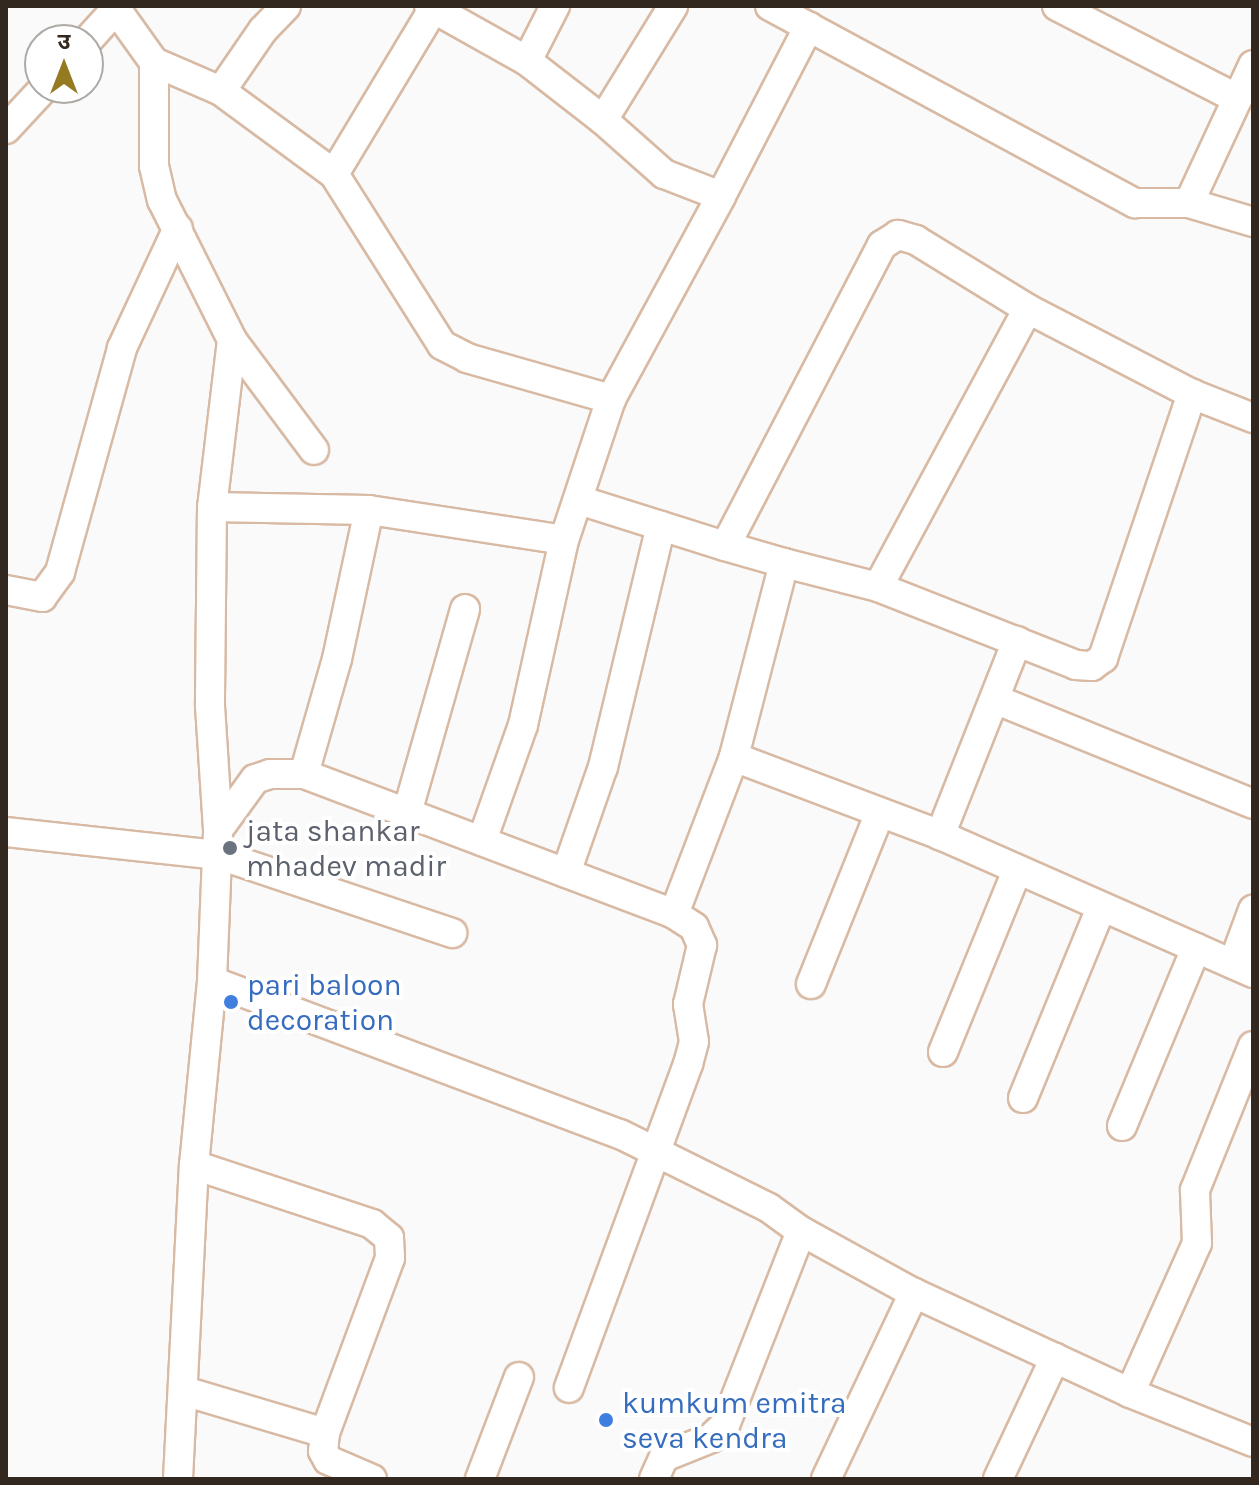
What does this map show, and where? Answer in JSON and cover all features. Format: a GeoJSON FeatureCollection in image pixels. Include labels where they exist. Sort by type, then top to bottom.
{"type":"FeatureCollection","features":[{"type":"Feature","properties":{"kind":"street"},"geometry":{"type":"LineString","coordinates":[[221,91],[263,30],[286,6]]}},
{"type":"Feature","properties":{"kind":"street"},"geometry":{"type":"LineString","coordinates":[[527,61],[555,6]]}},
{"type":"Feature","properties":{"kind":"street"},"geometry":{"type":"LineString","coordinates":[[603,120],[673,6]]}},
{"type":"Feature","properties":{"kind":"street"},"geometry":{"type":"LineString","coordinates":[[770,6],[1135,203],[1189,203],[1253,222]]}},
{"type":"Feature","properties":{"kind":"street"},"geometry":{"type":"LineString","coordinates":[[1057,6],[1238,99]]}},
{"type":"Feature","properties":{"kind":"street"},"geometry":{"type":"LineString","coordinates":[[103,24],[118,8],[154,62],[221,91],[334,174],[442,345],[467,358],[611,399]]}},
{"type":"Feature","properties":{"kind":"street"},"geometry":{"type":"LineString","coordinates":[[334,174],[431,8],[527,61],[603,120],[664,174],[721,196]]}},
{"type":"Feature","properties":{"kind":"street"},"geometry":{"type":"LineString","coordinates":[[482,841],[531,697],[564,540],[582,501],[611,399],[809,26]]}},
{"type":"Feature","properties":{"kind":"street"},"geometry":{"type":"LineString","coordinates":[[154,62],[154,166],[162,200],[178,228],[202,287],[232,340],[314,450]]}},
{"type":"Feature","properties":{"kind":"street"},"geometry":{"type":"LineString","coordinates":[[1189,203],[1253,65]]}},
{"type":"Feature","properties":{"kind":"street"},"geometry":{"type":"LineString","coordinates":[[6,129],[29,104]]}},
{"type":"Feature","properties":{"kind":"street"},"geometry":{"type":"LineString","coordinates":[[6,590],[42,597],[60,572],[122,348],[178,228]]}},
{"type":"Feature","properties":{"kind":"street"},"geometry":{"type":"LineString","coordinates":[[725,546],[882,245],[898,235],[916,240],[1028,309],[1192,394],[1253,418]]}},
{"type":"Feature","properties":{"kind":"street"},"geometry":{"type":"LineString","coordinates":[[878,587],[1028,309]]}},
{"type":"Feature","properties":{"kind":"street"},"geometry":{"type":"LineString","coordinates":[[178,1479],[194,1165],[212,981],[218,842],[210,706],[212,507],[232,340]]}},
{"type":"Feature","properties":{"kind":"street"},"geometry":{"type":"LineString","coordinates":[[582,501],[725,546],[878,587],[1076,665],[1092,666],[1103,658],[1192,394]]}},
{"type":"Feature","properties":{"kind":"street"},"geometry":{"type":"LineString","coordinates":[[212,507],[369,510],[564,540]]}},
{"type":"Feature","properties":{"kind":"street"},"geometry":{"type":"LineString","coordinates":[[304,774],[337,659],[369,510]]}},
{"type":"Feature","properties":{"kind":"street"},"geometry":{"type":"LineString","coordinates":[[566,873],[603,767],[661,526]]}},
{"type":"Feature","properties":{"kind":"street"},"geometry":{"type":"LineString","coordinates":[[674,914],[734,757],[784,563]]}},
{"type":"Feature","properties":{"kind":"street"},"geometry":{"type":"LineString","coordinates":[[407,813],[465,609]]}},
{"type":"Feature","properties":{"kind":"street"},"geometry":{"type":"LineString","coordinates":[[940,835],[997,700],[1017,641]]}},
{"type":"Feature","properties":{"kind":"street"},"geometry":{"type":"LineString","coordinates":[[997,700],[1253,804]]}},
{"type":"Feature","properties":{"kind":"street"},"geometry":{"type":"LineString","coordinates":[[734,757],[940,835],[1243,968],[1253,910]]}},
{"type":"Feature","properties":{"kind":"street"},"geometry":{"type":"LineString","coordinates":[[218,842],[255,779],[304,774],[674,914],[694,927],[702,945],[688,1004],[694,1042],[569,1388]]}},
{"type":"Feature","properties":{"kind":"street"},"geometry":{"type":"LineString","coordinates":[[811,984],[880,812]]}},
{"type":"Feature","properties":{"kind":"street"},"geometry":{"type":"LineString","coordinates":[[6,832],[218,842],[452,933]]}},
{"type":"Feature","properties":{"kind":"street"},"geometry":{"type":"LineString","coordinates":[[943,1052],[1017,871]]}},
{"type":"Feature","properties":{"kind":"street"},"geometry":{"type":"LineString","coordinates":[[1023,1098],[1101,908]]}},
{"type":"Feature","properties":{"kind":"street"},"geometry":{"type":"LineString","coordinates":[[1122,1126],[1196,948]]}},
{"type":"Feature","properties":{"kind":"street"},"geometry":{"type":"LineString","coordinates":[[212,981],[620,1134],[769,1208],[801,1231],[914,1293],[1130,1393],[1253,1442]]}},
{"type":"Feature","properties":{"kind":"street"},"geometry":{"type":"LineString","coordinates":[[1130,1393],[1197,1243],[1195,1190],[1253,1046]]}},
{"type":"Feature","properties":{"kind":"street"},"geometry":{"type":"LineString","coordinates":[[194,1165],[372,1224],[389,1238],[390,1258],[325,1433],[328,1460],[372,1479]]}},
{"type":"Feature","properties":{"kind":"street"},"geometry":{"type":"LineString","coordinates":[[654,1479],[664,1457],[711,1438],[725,1425],[801,1231]]}},
{"type":"Feature","properties":{"kind":"street"},"geometry":{"type":"LineString","coordinates":[[826,1479],[914,1293]]}},
{"type":"Feature","properties":{"kind":"street"},"geometry":{"type":"LineString","coordinates":[[998,1479],[1055,1358]]}},
{"type":"Feature","properties":{"kind":"street"},"geometry":{"type":"LineString","coordinates":[[480,1479],[519,1377]]}},
{"type":"Feature","properties":{"kind":"street"},"geometry":{"type":"LineString","coordinates":[[184,1391],[325,1433]]}},
{"type":"Feature","properties":{"kind":"place","name":"jata shankar mhadev madir"},"geometry":{"type":"Point","coordinates":[230,848]}},
{"type":"Feature","properties":{"kind":"place","name":"pari baloon decoration"},"geometry":{"type":"Point","coordinates":[231,1002]}},
{"type":"Feature","properties":{"kind":"place","name":"kumkum emitra seva kendra"},"geometry":{"type":"Point","coordinates":[606,1420]}}]}
